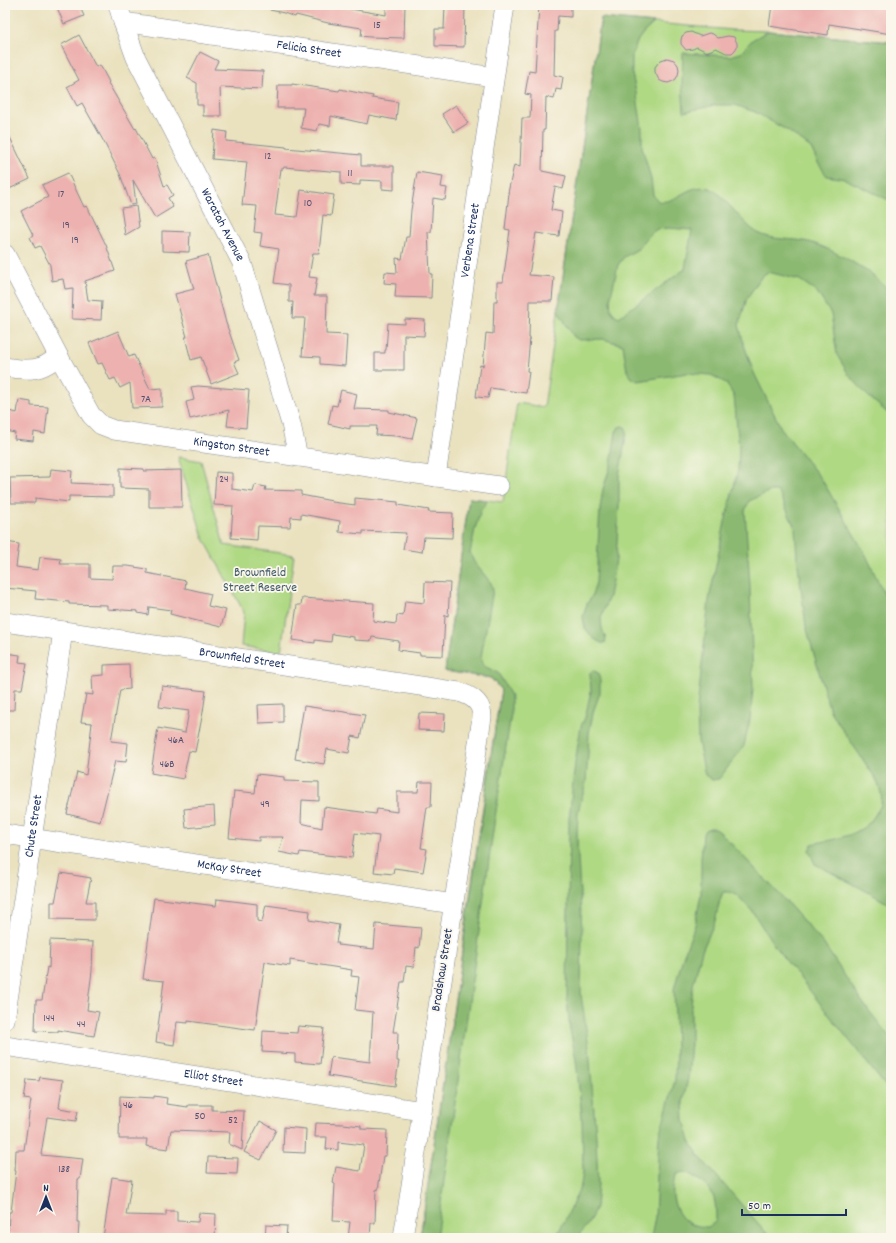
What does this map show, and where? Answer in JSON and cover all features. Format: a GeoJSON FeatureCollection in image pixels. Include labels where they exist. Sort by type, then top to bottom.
{"type":"FeatureCollection","features":[{"type":"Feature","properties":{"kind":"street","name":"Verbena Street"},"geometry":{"type":"LineString","coordinates":[[436,477],[505,5]]}},
{"type":"Feature","properties":{"kind":"street","name":"Felicia Street"},"geometry":{"type":"LineString","coordinates":[[121,14],[494,77]]}},
{"type":"Feature","properties":{"kind":"street","name":"Waratah Avenue"},"geometry":{"type":"LineString","coordinates":[[121,14],[139,64],[242,263],[291,424],[298,457]]}},
{"type":"Feature","properties":{"kind":"street","name":"Kingston Street"},"geometry":{"type":"LineString","coordinates":[[5,254],[58,357],[91,415],[107,428],[499,486]]}},
{"type":"Feature","properties":{"kind":"street"},"geometry":{"type":"LineString","coordinates":[[5,367],[20,370],[34,369],[42,367],[58,357]]}},
{"type":"Feature","properties":{"kind":"street","name":"Brownfield Street"},"geometry":{"type":"LineString","coordinates":[[5,622],[460,692],[477,702]]}},
{"type":"Feature","properties":{"kind":"street","name":"Chute Street"},"geometry":{"type":"LineString","coordinates":[[5,1020],[64,632]]}},
{"type":"Feature","properties":{"kind":"street","name":"Bradshaw Street"},"geometry":{"type":"LineString","coordinates":[[403,1238],[482,717],[481,707],[477,702]]}},
{"type":"Feature","properties":{"kind":"street","name":"McKay Street"},"geometry":{"type":"LineString","coordinates":[[5,834],[453,904]]}},
{"type":"Feature","properties":{"kind":"street","name":"Elliot Street"},"geometry":{"type":"LineString","coordinates":[[5,1046],[422,1111]]}},
{"type":"Feature","properties":{"kind":"green space"},"geometry":{"type":"Polygon","coordinates":[[[601,18],[891,42],[891,1238],[420,1238],[501,690],[491,678],[445,671],[469,498],[503,502],[517,403],[544,407],[601,18]]]}},
{"type":"Feature","properties":{"kind":"green space"},"geometry":{"type":"Polygon","coordinates":[[[601,18],[654,23],[638,40],[632,55],[632,74],[642,129],[642,147],[651,179],[653,195],[658,201],[670,200],[694,188],[709,188],[714,190],[752,229],[758,233],[764,236],[809,242],[823,247],[862,268],[891,292],[891,416],[868,396],[849,375],[837,355],[831,314],[817,292],[800,280],[768,272],[762,276],[747,298],[739,325],[754,373],[781,428],[822,480],[866,555],[891,609],[891,905],[815,864],[809,850],[812,844],[847,836],[863,828],[870,822],[879,809],[881,797],[876,779],[830,711],[806,626],[797,558],[795,528],[777,491],[771,491],[749,501],[745,511],[750,586],[753,689],[750,719],[744,746],[719,779],[712,780],[705,775],[698,741],[697,709],[709,600],[725,522],[738,470],[739,448],[734,396],[726,383],[711,375],[687,373],[638,381],[632,378],[627,371],[623,345],[603,339],[579,340],[574,337],[558,311],[601,18]],[[669,228],[657,229],[650,234],[638,249],[624,257],[618,265],[610,300],[611,310],[615,315],[619,317],[685,269],[692,230],[669,228]]]}},
{"type":"Feature","properties":{"kind":"green space"},"geometry":{"type":"Polygon","coordinates":[[[768,31],[891,42],[891,201],[845,179],[827,176],[818,163],[811,148],[788,131],[755,112],[735,105],[715,105],[684,112],[682,85],[683,53],[730,56],[741,53],[752,40],[768,31]]]}},
{"type":"Feature","properties":{"kind":"green space"},"geometry":{"type":"Polygon","coordinates":[[[619,427],[625,427],[627,431],[619,476],[616,560],[609,596],[601,618],[602,629],[606,639],[605,643],[601,643],[593,638],[585,628],[583,617],[596,582],[600,509],[603,489],[611,464],[616,432],[619,427]]]}},
{"type":"Feature","properties":{"kind":"green space","name":"Brownfield Street Reserve"},"geometry":{"type":"Polygon","coordinates":[[[178,457],[201,461],[224,545],[294,555],[281,652],[241,646],[244,612],[203,537],[178,457]]]}},
{"type":"Feature","properties":{"kind":"green space"},"geometry":{"type":"Polygon","coordinates":[[[469,498],[488,500],[481,510],[470,553],[474,562],[491,583],[493,590],[481,657],[482,663],[484,666],[498,673],[504,683],[511,696],[511,714],[494,824],[436,1238],[420,1238],[501,690],[491,678],[445,671],[469,498]]]}},
{"type":"Feature","properties":{"kind":"green space"},"geometry":{"type":"Polygon","coordinates":[[[593,671],[597,672],[600,679],[600,693],[594,709],[589,733],[586,782],[578,812],[577,838],[582,931],[581,995],[589,1048],[598,1184],[596,1208],[588,1224],[576,1238],[557,1238],[557,1235],[581,1185],[583,1172],[582,1118],[576,1060],[570,1029],[567,1001],[569,819],[575,763],[581,726],[585,718],[591,691],[590,673],[593,671]]]}},
{"type":"Feature","properties":{"kind":"green space"},"geometry":{"type":"Polygon","coordinates":[[[714,828],[720,832],[784,899],[823,943],[863,1003],[891,1039],[891,1093],[776,948],[752,911],[738,896],[729,892],[723,892],[715,921],[702,951],[693,985],[691,1007],[691,1043],[688,1078],[683,1102],[684,1120],[690,1141],[699,1156],[771,1238],[651,1238],[655,1217],[659,1136],[675,1080],[676,1046],[674,989],[683,957],[695,925],[701,894],[701,859],[703,834],[705,830],[714,828]],[[683,1172],[677,1174],[674,1181],[673,1198],[675,1206],[684,1220],[701,1227],[708,1227],[716,1221],[716,1207],[714,1198],[705,1185],[697,1178],[683,1172]]]}},
{"type":"Feature","properties":{"kind":"building"},"geometry":{"type":"Polygon","coordinates":[[[56,5],[79,5],[84,16],[64,24],[56,5]]]}},
{"type":"Feature","properties":{"kind":"building"},"geometry":{"type":"Polygon","coordinates":[[[266,5],[334,5],[333,6],[386,15],[386,5],[405,5],[404,38],[361,36],[362,28],[328,23],[296,15],[295,17],[270,10],[270,7],[266,5]]]}},
{"type":"Feature","properties":{"kind":"building"},"geometry":{"type":"Polygon","coordinates":[[[445,5],[465,5],[464,47],[435,46],[435,29],[444,29],[445,5]]]}},
{"type":"Feature","properties":{"kind":"building"},"geometry":{"type":"Polygon","coordinates":[[[539,5],[571,5],[571,17],[558,16],[557,31],[555,31],[554,75],[563,77],[561,90],[556,89],[554,99],[546,97],[545,130],[543,130],[542,171],[566,176],[563,189],[555,187],[551,210],[562,212],[559,236],[536,233],[529,275],[554,277],[552,301],[530,301],[530,338],[527,371],[529,372],[526,393],[490,388],[488,398],[476,397],[480,365],[483,366],[486,333],[493,334],[494,301],[497,301],[497,282],[503,282],[510,230],[505,229],[508,193],[514,165],[520,167],[522,118],[530,118],[531,95],[525,94],[529,71],[535,72],[539,5]]]}},
{"type":"Feature","properties":{"kind":"building"},"geometry":{"type":"Polygon","coordinates":[[[772,5],[891,5],[891,34],[829,24],[828,35],[769,26],[772,5]]]}},
{"type":"Feature","properties":{"kind":"building"},"geometry":{"type":"Polygon","coordinates":[[[691,32],[700,36],[709,33],[718,38],[728,36],[734,37],[737,47],[732,53],[726,53],[716,48],[707,52],[697,47],[686,50],[681,44],[682,36],[691,32]]]}},
{"type":"Feature","properties":{"kind":"building"},"geometry":{"type":"Polygon","coordinates":[[[79,35],[96,67],[100,65],[109,82],[108,83],[135,129],[136,128],[152,159],[155,158],[164,186],[167,185],[173,195],[168,198],[173,207],[155,218],[133,180],[136,204],[131,205],[120,174],[104,142],[82,103],[77,106],[67,87],[79,80],[61,45],[79,35]]]}},
{"type":"Feature","properties":{"kind":"building"},"geometry":{"type":"Polygon","coordinates":[[[200,52],[218,61],[214,69],[263,71],[262,89],[220,87],[221,116],[203,116],[203,105],[197,105],[197,83],[187,78],[200,52]]]}},
{"type":"Feature","properties":{"kind":"building"},"geometry":{"type":"Polygon","coordinates":[[[667,58],[674,60],[678,65],[679,70],[676,79],[668,83],[659,80],[655,72],[655,67],[658,63],[667,58]]]}},
{"type":"Feature","properties":{"kind":"building"},"geometry":{"type":"Polygon","coordinates":[[[292,84],[339,91],[340,89],[373,96],[372,98],[398,102],[396,120],[369,115],[367,124],[331,116],[330,126],[319,124],[317,131],[301,128],[304,108],[277,108],[278,85],[292,84]]]}},
{"type":"Feature","properties":{"kind":"building"},"geometry":{"type":"Polygon","coordinates":[[[456,105],[468,123],[454,132],[442,114],[456,105]]]}},
{"type":"Feature","properties":{"kind":"building"},"geometry":{"type":"Polygon","coordinates":[[[5,127],[30,179],[5,191],[5,127]]]}},
{"type":"Feature","properties":{"kind":"building"},"geometry":{"type":"Polygon","coordinates":[[[214,130],[227,132],[226,141],[361,155],[361,166],[394,166],[394,190],[382,189],[382,181],[360,180],[360,185],[341,184],[341,172],[284,167],[281,169],[275,215],[297,217],[301,190],[334,195],[331,216],[323,215],[319,253],[313,253],[309,277],[317,278],[314,296],[327,296],[326,334],[347,335],[345,366],[320,364],[320,357],[302,356],[305,318],[292,318],[293,302],[289,302],[289,285],[274,283],[279,249],[260,246],[262,233],[254,232],[257,206],[242,205],[247,162],[212,159],[214,130]]]}},
{"type":"Feature","properties":{"kind":"building"},"geometry":{"type":"Polygon","coordinates":[[[417,172],[443,176],[441,187],[447,188],[445,200],[433,198],[431,232],[428,232],[430,274],[432,274],[431,298],[395,297],[396,284],[384,283],[385,272],[397,273],[396,258],[402,259],[406,237],[409,237],[411,210],[417,172]]]}},
{"type":"Feature","properties":{"kind":"building"},"geometry":{"type":"Polygon","coordinates":[[[68,173],[84,207],[87,206],[106,245],[115,271],[85,281],[88,300],[102,301],[101,320],[72,319],[73,288],[65,289],[63,279],[52,281],[50,265],[40,246],[35,248],[30,237],[33,235],[21,211],[48,197],[42,185],[68,173]]]}},
{"type":"Feature","properties":{"kind":"building"},"geometry":{"type":"Polygon","coordinates":[[[136,206],[139,227],[125,235],[121,208],[136,206]]]}},
{"type":"Feature","properties":{"kind":"building"},"geometry":{"type":"Polygon","coordinates":[[[162,231],[190,232],[189,252],[162,251],[162,231]]]}},
{"type":"Feature","properties":{"kind":"building"},"geometry":{"type":"Polygon","coordinates":[[[208,255],[226,323],[239,360],[234,362],[239,373],[211,384],[201,357],[191,360],[185,337],[187,337],[175,294],[194,289],[186,261],[208,255]]]}},
{"type":"Feature","properties":{"kind":"building"},"geometry":{"type":"Polygon","coordinates":[[[405,319],[425,320],[424,336],[404,335],[404,370],[375,370],[375,353],[385,353],[386,350],[388,323],[405,324],[405,319]]]}},
{"type":"Feature","properties":{"kind":"building"},"geometry":{"type":"Polygon","coordinates":[[[118,331],[129,357],[134,355],[150,389],[162,388],[162,407],[132,408],[130,383],[120,388],[115,378],[110,380],[102,363],[98,364],[89,343],[118,331]]]}},
{"type":"Feature","properties":{"kind":"building"},"geometry":{"type":"Polygon","coordinates":[[[198,386],[249,390],[246,428],[227,426],[229,410],[190,419],[186,402],[194,400],[191,387],[198,386]]]}},
{"type":"Feature","properties":{"kind":"building"},"geometry":{"type":"Polygon","coordinates":[[[341,390],[357,394],[354,409],[389,410],[389,412],[417,418],[412,439],[397,436],[376,435],[377,426],[350,426],[350,429],[328,424],[332,405],[337,406],[341,390]]]}},
{"type":"Feature","properties":{"kind":"building"},"geometry":{"type":"Polygon","coordinates":[[[19,400],[31,402],[31,406],[48,407],[45,434],[34,432],[33,441],[14,439],[15,433],[5,431],[5,410],[17,413],[19,400]]]}},
{"type":"Feature","properties":{"kind":"building"},"geometry":{"type":"Polygon","coordinates":[[[120,468],[144,469],[144,471],[181,470],[182,507],[149,507],[149,489],[120,488],[120,468]]]}},
{"type":"Feature","properties":{"kind":"building"},"geometry":{"type":"Polygon","coordinates":[[[51,469],[72,471],[71,483],[113,485],[113,497],[69,496],[69,502],[35,498],[35,503],[11,503],[10,478],[50,477],[51,469]]]}},
{"type":"Feature","properties":{"kind":"building"},"geometry":{"type":"Polygon","coordinates":[[[216,472],[232,473],[232,489],[253,492],[255,485],[266,487],[265,490],[301,491],[301,495],[332,502],[355,505],[355,498],[398,502],[398,505],[429,510],[428,512],[453,513],[452,538],[424,537],[422,552],[403,549],[406,533],[363,531],[363,534],[339,532],[340,521],[301,514],[301,518],[291,517],[290,527],[258,526],[257,540],[231,538],[233,506],[214,505],[216,472]]]}},
{"type":"Feature","properties":{"kind":"building"},"geometry":{"type":"Polygon","coordinates":[[[5,542],[19,544],[16,567],[38,570],[40,557],[61,559],[60,564],[90,564],[90,578],[112,579],[113,566],[128,566],[147,569],[147,573],[186,581],[185,588],[211,594],[208,606],[226,610],[221,627],[170,614],[171,610],[149,607],[148,615],[138,613],[138,611],[107,609],[107,605],[69,604],[69,602],[35,599],[36,591],[5,588],[5,542]]]}},
{"type":"Feature","properties":{"kind":"building"},"geometry":{"type":"Polygon","coordinates":[[[425,582],[450,583],[448,616],[445,615],[443,656],[420,655],[420,653],[398,650],[399,641],[372,637],[371,641],[354,640],[354,637],[332,634],[331,642],[315,640],[315,643],[292,640],[297,605],[301,605],[302,598],[374,603],[373,621],[396,624],[397,615],[403,616],[405,601],[424,603],[425,582]]]}},
{"type":"Feature","properties":{"kind":"building"},"geometry":{"type":"Polygon","coordinates":[[[5,653],[20,655],[19,662],[27,663],[22,689],[15,689],[14,710],[5,710],[5,653]]]}},
{"type":"Feature","properties":{"kind":"building"},"geometry":{"type":"Polygon","coordinates":[[[129,664],[130,689],[120,690],[111,741],[128,743],[126,762],[115,761],[100,822],[67,814],[77,772],[86,775],[92,723],[81,722],[86,694],[93,695],[92,676],[104,675],[104,665],[129,664]]]}},
{"type":"Feature","properties":{"kind":"building"},"geometry":{"type":"Polygon","coordinates":[[[162,686],[206,691],[195,752],[189,751],[183,779],[151,773],[158,728],[185,733],[189,711],[159,707],[162,686]]]}},
{"type":"Feature","properties":{"kind":"building"},"geometry":{"type":"Polygon","coordinates":[[[283,704],[283,722],[259,723],[258,705],[283,704]]]}},
{"type":"Feature","properties":{"kind":"building"},"geometry":{"type":"Polygon","coordinates":[[[304,706],[365,715],[360,738],[352,736],[349,753],[327,749],[324,764],[295,759],[304,706]]]}},
{"type":"Feature","properties":{"kind":"building"},"geometry":{"type":"Polygon","coordinates":[[[419,713],[445,714],[444,731],[418,730],[419,713]]]}},
{"type":"Feature","properties":{"kind":"building"},"geometry":{"type":"Polygon","coordinates":[[[257,774],[284,777],[284,781],[319,782],[319,801],[302,800],[301,823],[322,828],[324,807],[376,814],[377,809],[397,812],[397,792],[418,792],[419,782],[432,782],[431,807],[427,807],[421,848],[427,849],[423,872],[394,868],[393,874],[374,872],[379,836],[355,833],[352,858],[300,852],[299,856],[279,852],[283,837],[259,837],[259,841],[229,838],[234,791],[255,793],[257,774]]]}},
{"type":"Feature","properties":{"kind":"building"},"geometry":{"type":"Polygon","coordinates":[[[214,806],[215,825],[186,828],[184,809],[214,806]]]}},
{"type":"Feature","properties":{"kind":"building"},"geometry":{"type":"Polygon","coordinates":[[[61,873],[91,878],[86,902],[95,902],[95,920],[51,919],[51,902],[55,902],[61,873]]]}},
{"type":"Feature","properties":{"kind":"building"},"geometry":{"type":"Polygon","coordinates":[[[154,898],[216,906],[217,899],[257,904],[257,921],[262,922],[266,905],[310,911],[309,920],[339,925],[336,943],[339,943],[338,945],[374,949],[376,924],[421,928],[419,948],[416,947],[414,967],[406,966],[404,982],[401,982],[393,1032],[398,1032],[397,1061],[399,1061],[395,1086],[328,1076],[331,1057],[370,1062],[373,1012],[355,1010],[359,977],[351,976],[352,970],[290,960],[290,966],[265,962],[255,1030],[188,1021],[188,1023],[177,1022],[174,1045],[156,1042],[164,981],[143,979],[154,898]]]}},
{"type":"Feature","properties":{"kind":"building"},"geometry":{"type":"Polygon","coordinates":[[[50,940],[93,942],[92,971],[87,1010],[99,1012],[94,1036],[58,1030],[58,1032],[35,1031],[36,1000],[42,1000],[47,967],[49,968],[50,940]]]}},
{"type":"Feature","properties":{"kind":"building"},"geometry":{"type":"Polygon","coordinates":[[[298,1026],[324,1028],[320,1064],[295,1062],[295,1054],[262,1052],[263,1031],[297,1033],[298,1026]]]}},
{"type":"Feature","properties":{"kind":"building"},"geometry":{"type":"Polygon","coordinates":[[[40,1077],[63,1080],[59,1108],[78,1111],[76,1121],[47,1117],[41,1155],[83,1159],[80,1179],[78,1179],[78,1238],[46,1238],[46,1235],[8,1234],[9,1212],[11,1212],[16,1171],[16,1150],[24,1150],[31,1100],[24,1099],[27,1080],[39,1081],[40,1077]]]}},
{"type":"Feature","properties":{"kind":"building"},"geometry":{"type":"Polygon","coordinates":[[[120,1096],[154,1098],[154,1096],[167,1098],[166,1104],[188,1107],[188,1105],[212,1105],[212,1110],[244,1111],[242,1150],[229,1144],[230,1132],[171,1130],[168,1149],[146,1146],[147,1139],[119,1139],[120,1096]]]}},
{"type":"Feature","properties":{"kind":"building"},"geometry":{"type":"Polygon","coordinates":[[[260,1121],[276,1130],[261,1160],[244,1152],[260,1121]]]}},
{"type":"Feature","properties":{"kind":"building"},"geometry":{"type":"Polygon","coordinates":[[[316,1123],[343,1124],[361,1126],[361,1129],[387,1130],[386,1156],[383,1156],[378,1190],[376,1189],[375,1223],[371,1223],[370,1238],[348,1238],[350,1222],[333,1221],[335,1184],[333,1183],[336,1167],[360,1171],[364,1145],[338,1142],[338,1150],[326,1149],[327,1137],[315,1137],[316,1123]]]}},
{"type":"Feature","properties":{"kind":"building"},"geometry":{"type":"Polygon","coordinates":[[[284,1127],[306,1129],[305,1153],[283,1152],[284,1127]]]}},
{"type":"Feature","properties":{"kind":"building"},"geometry":{"type":"Polygon","coordinates":[[[208,1157],[238,1158],[237,1174],[207,1173],[208,1157]]]}},
{"type":"Feature","properties":{"kind":"building"},"geometry":{"type":"Polygon","coordinates":[[[112,1177],[132,1180],[126,1215],[166,1216],[166,1211],[177,1211],[177,1221],[198,1222],[199,1213],[216,1214],[215,1238],[103,1238],[112,1177]]]}},
{"type":"Feature","properties":{"kind":"building"},"geometry":{"type":"Polygon","coordinates":[[[266,1225],[287,1226],[286,1238],[265,1238],[266,1225]]]}}]}
